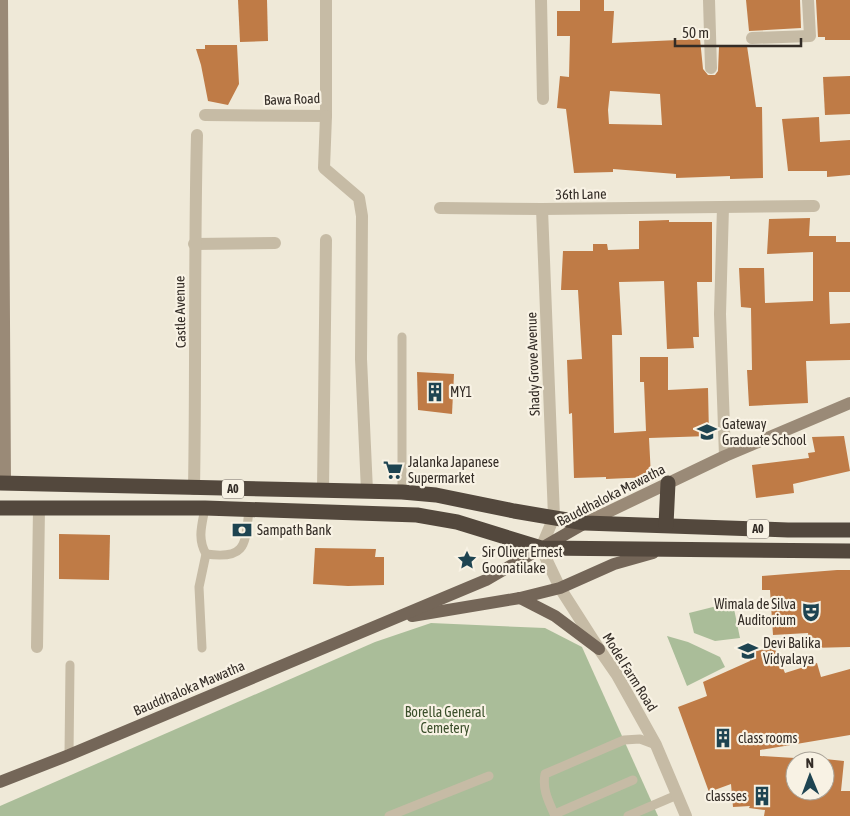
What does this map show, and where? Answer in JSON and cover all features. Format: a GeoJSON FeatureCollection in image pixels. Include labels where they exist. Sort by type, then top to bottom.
{"type":"FeatureCollection","features":[{"type":"Feature","properties":{"kind":"highway","name":"A0"},"geometry":{"type":"LineString","coordinates":[[2,483],[194,489],[402,492],[436,494],[514,511],[585,522],[788,530],[850,530]]}},
{"type":"Feature","properties":{"kind":"highway"},"geometry":{"type":"LineString","coordinates":[[666,525],[668,483]]}},
{"type":"Feature","properties":{"kind":"highway","name":"A0"},"geometry":{"type":"LineString","coordinates":[[0,508],[205,508],[417,515],[457,522],[541,548],[850,551]]}},
{"type":"Feature","properties":{"kind":"main road","name":"Bauddhaloka Mawatha"},"geometry":{"type":"LineString","coordinates":[[0,782],[69,755],[486,580],[585,522]]}},
{"type":"Feature","properties":{"kind":"main road","name":"Bauddhaloka Mawatha"},"geometry":{"type":"LineString","coordinates":[[390,620],[520,598],[560,588],[614,564],[640,555],[668,550]]}},
{"type":"Feature","properties":{"kind":"main road"},"geometry":{"type":"LineString","coordinates":[[520,598],[554,616],[599,649]]}},
{"type":"Feature","properties":{"kind":"street"},"geometry":{"type":"LineString","coordinates":[[2,0],[2,483]]}},
{"type":"Feature","properties":{"kind":"street","name":"Bawa Road"},"geometry":{"type":"LineString","coordinates":[[205,114],[326,116],[326,0]]}},
{"type":"Feature","properties":{"kind":"street"},"geometry":{"type":"LineString","coordinates":[[541,0],[543,99]]}},
{"type":"Feature","properties":{"kind":"street"},"geometry":{"type":"LineString","coordinates":[[709,0],[711,68]]}},
{"type":"Feature","properties":{"kind":"street"},"geometry":{"type":"LineString","coordinates":[[752,38],[810,36],[808,0]]}},
{"type":"Feature","properties":{"kind":"street"},"geometry":{"type":"LineString","coordinates":[[326,116],[324,168],[359,198],[362,216],[361,359],[367,491]]}},
{"type":"Feature","properties":{"kind":"street","name":"Castle Avenue"},"geometry":{"type":"LineString","coordinates":[[194,489],[196,315],[194,244],[197,135]]}},
{"type":"Feature","properties":{"kind":"street","name":"36th Lane"},"geometry":{"type":"LineString","coordinates":[[440,208],[542,209],[814,206]]}},
{"type":"Feature","properties":{"kind":"street"},"geometry":{"type":"LineString","coordinates":[[723,207],[720,314],[724,456]]}},
{"type":"Feature","properties":{"kind":"street","name":"Shady Grove Avenue"},"geometry":{"type":"LineString","coordinates":[[542,209],[554,518]]}},
{"type":"Feature","properties":{"kind":"street"},"geometry":{"type":"LineString","coordinates":[[323,490],[326,240]]}},
{"type":"Feature","properties":{"kind":"street"},"geometry":{"type":"LineString","coordinates":[[194,244],[275,243]]}},
{"type":"Feature","properties":{"kind":"street","name":"Bauddhaloka Mawatha"},"geometry":{"type":"LineString","coordinates":[[585,522],[724,456],[850,403]]}},
{"type":"Feature","properties":{"kind":"street"},"geometry":{"type":"LineString","coordinates":[[37,646],[39,508]]}},
{"type":"Feature","properties":{"kind":"street"},"geometry":{"type":"LineString","coordinates":[[541,548],[554,518]]}},
{"type":"Feature","properties":{"kind":"street","name":"Model Farm Road"},"geometry":{"type":"LineString","coordinates":[[541,548],[560,588],[617,675],[656,745],[686,816]]}},
{"type":"Feature","properties":{"kind":"lane"},"geometry":{"type":"LineString","coordinates":[[402,338],[402,492]]}},
{"type":"Feature","properties":{"kind":"lane"},"geometry":{"type":"LineString","coordinates":[[202,648],[199,587],[206,554],[200,535],[205,508]]}},
{"type":"Feature","properties":{"kind":"lane"},"geometry":{"type":"LineString","coordinates":[[206,554],[225,557],[242,548],[246,536],[249,510]]}},
{"type":"Feature","properties":{"kind":"lane"},"geometry":{"type":"LineString","coordinates":[[69,755],[70,665]]}},
{"type":"Feature","properties":{"kind":"lane"},"geometry":{"type":"LineString","coordinates":[[633,780],[555,815],[547,799],[543,782],[545,774],[624,740],[640,739],[656,745]]}},
{"type":"Feature","properties":{"kind":"lane"},"geometry":{"type":"LineString","coordinates":[[389,816],[489,776]]}},
{"type":"Feature","properties":{"kind":"lane"},"geometry":{"type":"LineString","coordinates":[[628,816],[677,796]]}},
{"type":"Feature","properties":{"kind":"green space"},"geometry":{"type":"Polygon","coordinates":[[[729,603],[733,604],[740,638],[715,641],[694,633],[689,613],[729,603]]]}},
{"type":"Feature","properties":{"kind":"green space","name":"Borella General Cemetery"},"geometry":{"type":"Polygon","coordinates":[[[431,623],[545,628],[582,647],[658,816],[0,816],[0,806],[375,642],[431,623]]]}},
{"type":"Feature","properties":{"kind":"green space"},"geometry":{"type":"Polygon","coordinates":[[[667,636],[688,642],[720,657],[725,667],[687,686],[667,636]]]}},
{"type":"Feature","properties":{"kind":"building"},"geometry":{"type":"Polygon","coordinates":[[[238,0],[267,0],[268,41],[240,42],[238,0]]]}},
{"type":"Feature","properties":{"kind":"building"},"geometry":{"type":"Polygon","coordinates":[[[580,0],[604,0],[604,11],[614,11],[612,43],[700,39],[703,69],[708,75],[715,75],[718,71],[719,47],[747,46],[756,107],[762,107],[763,178],[730,179],[730,176],[676,178],[676,174],[613,169],[613,172],[574,173],[566,109],[557,108],[560,76],[569,77],[570,36],[557,36],[557,11],[580,11],[580,0]],[[610,91],[609,124],[662,125],[660,94],[610,91]]]}},
{"type":"Feature","properties":{"kind":"building"},"geometry":{"type":"Polygon","coordinates":[[[746,0],[800,0],[801,28],[749,31],[746,0]]]}},
{"type":"Feature","properties":{"kind":"building"},"geometry":{"type":"Polygon","coordinates":[[[816,0],[850,0],[850,40],[825,40],[825,37],[818,37],[816,0]]]}},
{"type":"Feature","properties":{"kind":"building"},"geometry":{"type":"Polygon","coordinates":[[[205,45],[237,45],[239,84],[228,105],[208,101],[196,49],[205,49],[205,45]]]}},
{"type":"Feature","properties":{"kind":"building"},"geometry":{"type":"Polygon","coordinates":[[[850,76],[850,114],[825,115],[823,77],[850,76]]]}},
{"type":"Feature","properties":{"kind":"building"},"geometry":{"type":"Polygon","coordinates":[[[819,117],[820,142],[850,140],[850,175],[827,177],[827,171],[788,171],[782,119],[819,117]]]}},
{"type":"Feature","properties":{"kind":"building"},"geometry":{"type":"Polygon","coordinates":[[[810,218],[809,236],[836,236],[836,242],[850,242],[850,292],[829,292],[830,324],[850,323],[850,360],[806,361],[808,403],[749,406],[747,370],[752,370],[751,308],[741,307],[739,268],[764,268],[765,303],[813,301],[813,252],[767,254],[769,219],[810,218]]]}},
{"type":"Feature","properties":{"kind":"building"},"geometry":{"type":"Polygon","coordinates":[[[669,220],[669,222],[712,222],[712,282],[697,282],[699,337],[693,337],[694,348],[667,349],[664,281],[619,282],[622,335],[612,335],[614,433],[646,431],[644,382],[640,382],[640,357],[668,357],[668,390],[708,388],[709,436],[649,438],[651,477],[574,478],[572,413],[569,414],[567,360],[582,359],[578,290],[561,290],[563,251],[593,251],[593,244],[607,244],[608,250],[639,249],[639,221],[669,220]]]}},
{"type":"Feature","properties":{"kind":"building","name":"MY1"},"geometry":{"type":"Polygon","coordinates":[[[417,372],[454,374],[452,414],[418,410],[417,372]]]}},
{"type":"Feature","properties":{"kind":"building"},"geometry":{"type":"Polygon","coordinates":[[[844,436],[850,471],[793,484],[794,493],[756,498],[752,465],[809,458],[808,453],[815,452],[812,437],[844,436]]]}},
{"type":"Feature","properties":{"kind":"building"},"geometry":{"type":"Polygon","coordinates":[[[59,534],[110,535],[109,580],[59,579],[59,534]]]}},
{"type":"Feature","properties":{"kind":"building"},"geometry":{"type":"Polygon","coordinates":[[[315,548],[376,549],[375,557],[384,557],[384,585],[348,586],[313,584],[315,548]]]}},
{"type":"Feature","properties":{"kind":"building","name":"Wimala de Silva Auditorium"},"geometry":{"type":"Polygon","coordinates":[[[850,570],[850,647],[811,648],[808,633],[773,635],[770,590],[762,590],[762,576],[850,570]]]}},
{"type":"Feature","properties":{"kind":"building"},"geometry":{"type":"Polygon","coordinates":[[[774,647],[785,673],[817,663],[821,677],[850,669],[850,735],[760,750],[760,756],[785,757],[785,801],[835,801],[835,760],[844,761],[841,791],[850,791],[850,816],[764,816],[765,810],[749,808],[750,806],[733,807],[731,784],[709,792],[678,707],[707,696],[703,682],[750,661],[748,653],[774,647]]]}},
{"type":"Feature","properties":{"kind":"place","name":"MY1"},"geometry":{"type":"Point","coordinates":[435,392]}},
{"type":"Feature","properties":{"kind":"place","name":"Gateway Graduate School"},"geometry":{"type":"Point","coordinates":[707,432]}},
{"type":"Feature","properties":{"kind":"place","name":"Jalanka Japanese Supermarket"},"geometry":{"type":"Point","coordinates":[393,470]}},
{"type":"Feature","properties":{"kind":"place","name":"Sampath Bank"},"geometry":{"type":"Point","coordinates":[242,530]}},
{"type":"Feature","properties":{"kind":"place","name":"Sir Oliver Ernest Goonatilake"},"geometry":{"type":"Point","coordinates":[467,560]}},
{"type":"Feature","properties":{"kind":"place","name":"Wimala de Silva Auditorium"},"geometry":{"type":"Point","coordinates":[811,612]}},
{"type":"Feature","properties":{"kind":"place","name":"Devi Balika Vidyalaya"},"geometry":{"type":"Point","coordinates":[748,651]}},
{"type":"Feature","properties":{"kind":"place","name":"class rooms"},"geometry":{"type":"Point","coordinates":[723,738]}},
{"type":"Feature","properties":{"kind":"place","name":"classses"},"geometry":{"type":"Point","coordinates":[762,796]}}]}
